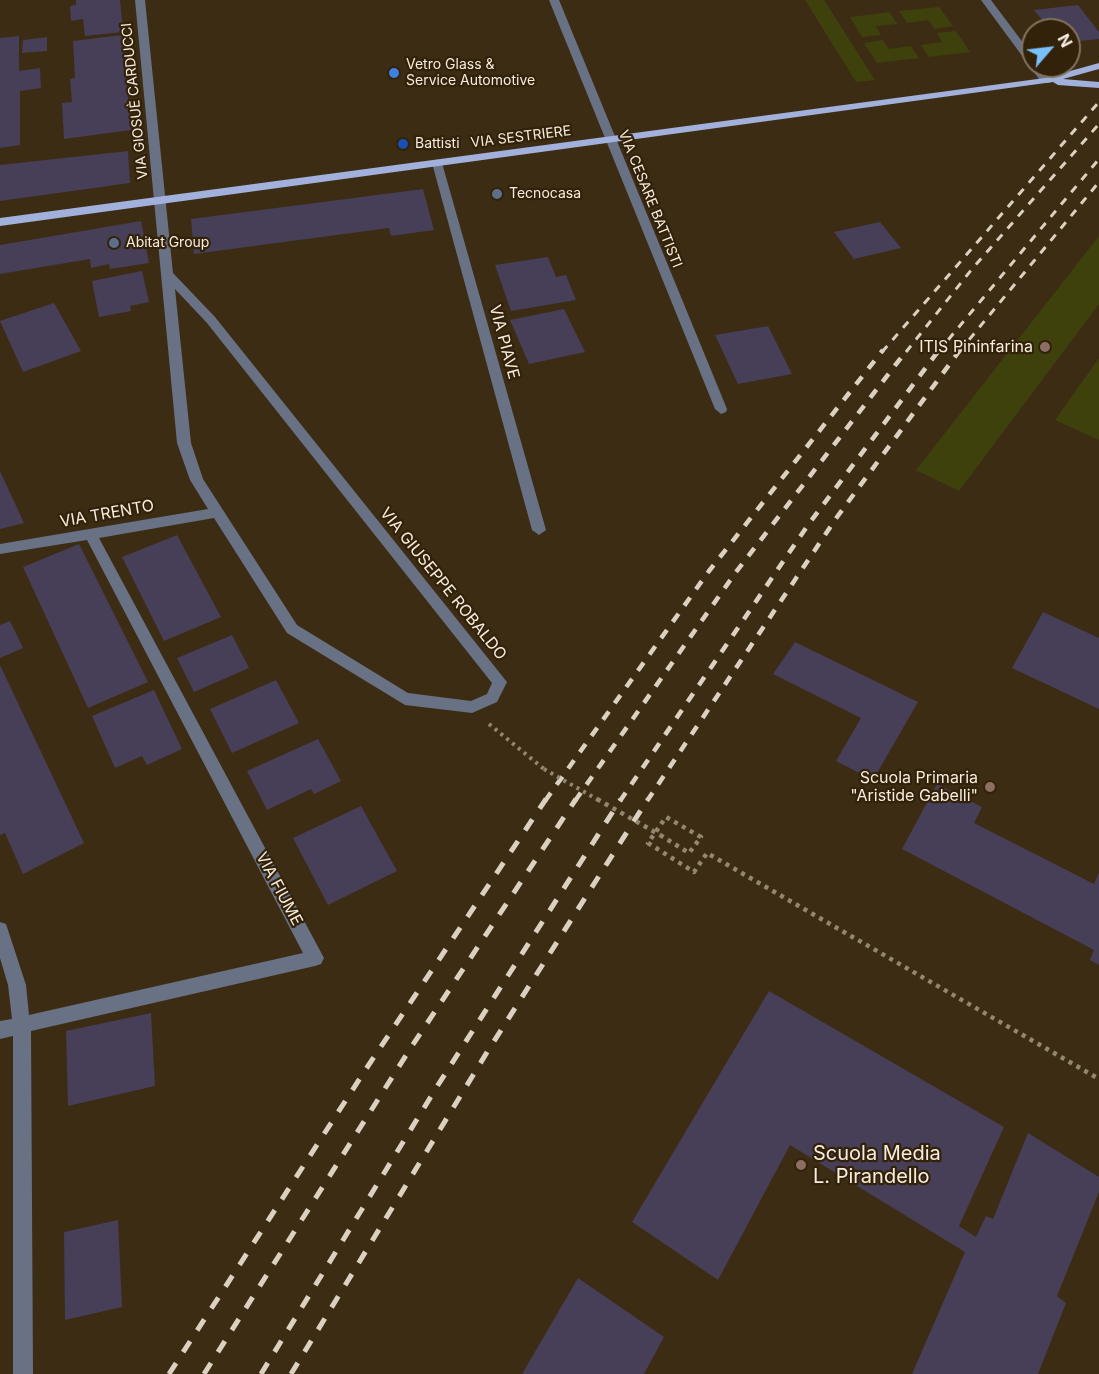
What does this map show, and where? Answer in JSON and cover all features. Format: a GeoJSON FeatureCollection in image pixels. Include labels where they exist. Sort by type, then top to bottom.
{"type":"FeatureCollection","features":[{"type":"Feature","properties":{"kind":"main road","name":"VIA SESTRIERE"},"geometry":{"type":"LineString","coordinates":[[0,222],[1046,81],[1099,66]]}},
{"type":"Feature","properties":{"kind":"main road","name":"VIA SESTRIERE"},"geometry":{"type":"LineString","coordinates":[[1046,81],[1099,85]]}},
{"type":"Feature","properties":{"kind":"street","name":"VIA GIOSUÈ CARDUCCI"},"geometry":{"type":"LineString","coordinates":[[140,0],[160,199]]}},
{"type":"Feature","properties":{"kind":"street","name":"VIA CESARE BATTISTI"},"geometry":{"type":"LineString","coordinates":[[554,0],[609,141],[721,409]]}},
{"type":"Feature","properties":{"kind":"street"},"geometry":{"type":"LineString","coordinates":[[986,0],[1021,47]]}},
{"type":"Feature","properties":{"kind":"street","name":"VIA PIAVE"},"geometry":{"type":"LineString","coordinates":[[437,164],[539,530]]}},
{"type":"Feature","properties":{"kind":"street","name":"VIA GIUSEPPE ROBALDO"},"geometry":{"type":"LineString","coordinates":[[160,199],[184,443],[197,480],[292,629],[405,699],[472,706],[492,699],[500,682],[211,320],[168,275]]}},
{"type":"Feature","properties":{"kind":"street","name":"VIA TRENTO"},"geometry":{"type":"LineString","coordinates":[[0,549],[219,512]]}},
{"type":"Feature","properties":{"kind":"street","name":"VIA FIUME"},"geometry":{"type":"LineString","coordinates":[[0,1030],[315,958],[92,535]]}},
{"type":"Feature","properties":{"kind":"street"},"geometry":{"type":"LineString","coordinates":[[0,930],[17,985],[22,1026],[23,1374]]}},
{"type":"Feature","properties":{"kind":"path"},"geometry":{"type":"LineString","coordinates":[[507,741],[544,769],[660,834],[689,854],[700,837],[666,817],[648,843],[694,872],[707,853],[1099,1079]]}},
{"type":"Feature","properties":{"kind":"shaded area"},"geometry":{"type":"Polygon","coordinates":[[[805,0],[824,0],[875,80],[856,82],[805,0]]]}},
{"type":"Feature","properties":{"kind":"shaded area"},"geometry":{"type":"Polygon","coordinates":[[[939,7],[953,26],[935,29],[928,20],[907,23],[899,11],[939,7]]]}},
{"type":"Feature","properties":{"kind":"shaded area"},"geometry":{"type":"Polygon","coordinates":[[[890,12],[897,24],[876,26],[881,35],[862,37],[850,17],[890,12]]]}},
{"type":"Feature","properties":{"kind":"shaded area"},"geometry":{"type":"Polygon","coordinates":[[[956,31],[970,52],[929,57],[921,45],[942,42],[937,33],[956,31]]]}},
{"type":"Feature","properties":{"kind":"shaded area"},"geometry":{"type":"Polygon","coordinates":[[[883,40],[889,49],[911,46],[919,58],[877,63],[864,43],[883,40]]]}},
{"type":"Feature","properties":{"kind":"shaded area"},"geometry":{"type":"Polygon","coordinates":[[[1099,236],[1099,304],[959,491],[916,470],[1099,236]]]}},
{"type":"Feature","properties":{"kind":"shaded area"},"geometry":{"type":"Polygon","coordinates":[[[1099,358],[1099,440],[1055,420],[1099,358]]]}},
{"type":"Feature","properties":{"kind":"building"},"geometry":{"type":"Polygon","coordinates":[[[76,0],[120,0],[123,32],[85,36],[83,19],[71,21],[70,6],[76,5],[76,0]]]}},
{"type":"Feature","properties":{"kind":"building"},"geometry":{"type":"Polygon","coordinates":[[[1078,5],[1099,32],[1099,39],[1081,41],[1081,18],[1040,18],[1034,10],[1078,5]]]}},
{"type":"Feature","properties":{"kind":"building"},"geometry":{"type":"Polygon","coordinates":[[[122,35],[131,130],[64,139],[62,103],[72,102],[70,79],[75,78],[73,41],[122,35]]]}},
{"type":"Feature","properties":{"kind":"building"},"geometry":{"type":"Polygon","coordinates":[[[19,36],[19,71],[40,68],[41,88],[20,91],[20,145],[0,148],[0,38],[19,36]]]}},
{"type":"Feature","properties":{"kind":"building"},"geometry":{"type":"Polygon","coordinates":[[[47,37],[47,51],[22,53],[23,40],[47,37]]]}},
{"type":"Feature","properties":{"kind":"building"},"geometry":{"type":"Polygon","coordinates":[[[128,151],[130,183],[0,201],[0,165],[128,151]]]}},
{"type":"Feature","properties":{"kind":"building"},"geometry":{"type":"Polygon","coordinates":[[[423,189],[434,230],[391,236],[389,228],[194,254],[191,219],[423,189]]]}},
{"type":"Feature","properties":{"kind":"building"},"geometry":{"type":"Polygon","coordinates":[[[141,221],[149,263],[110,269],[109,264],[91,268],[90,259],[0,274],[0,245],[141,221]]]}},
{"type":"Feature","properties":{"kind":"building"},"geometry":{"type":"Polygon","coordinates":[[[880,222],[901,248],[854,259],[834,232],[880,222]]]}},
{"type":"Feature","properties":{"kind":"building"},"geometry":{"type":"Polygon","coordinates":[[[548,257],[556,277],[566,275],[576,300],[511,311],[495,265],[548,257]]]}},
{"type":"Feature","properties":{"kind":"building"},"geometry":{"type":"Polygon","coordinates":[[[142,271],[149,302],[130,306],[131,311],[99,317],[92,281],[142,271]]]}},
{"type":"Feature","properties":{"kind":"building"},"geometry":{"type":"Polygon","coordinates":[[[54,303],[81,351],[23,372],[0,321],[54,303]]]}},
{"type":"Feature","properties":{"kind":"building"},"geometry":{"type":"Polygon","coordinates":[[[564,309],[585,352],[529,364],[510,320],[564,309]]]}},
{"type":"Feature","properties":{"kind":"building"},"geometry":{"type":"Polygon","coordinates":[[[768,326],[792,374],[738,384],[715,335],[768,326]]]}},
{"type":"Feature","properties":{"kind":"building"},"geometry":{"type":"Polygon","coordinates":[[[0,471],[24,523],[0,529],[0,471]]]}},
{"type":"Feature","properties":{"kind":"building"},"geometry":{"type":"Polygon","coordinates":[[[177,535],[221,617],[164,641],[122,557],[177,535]]]}},
{"type":"Feature","properties":{"kind":"building"},"geometry":{"type":"Polygon","coordinates":[[[79,544],[148,682],[88,708],[23,567],[79,544]]]}},
{"type":"Feature","properties":{"kind":"building"},"geometry":{"type":"Polygon","coordinates":[[[1043,612],[1099,638],[1099,709],[1012,668],[1043,612]]]}},
{"type":"Feature","properties":{"kind":"building"},"geometry":{"type":"Polygon","coordinates":[[[10,621],[23,648],[0,658],[0,625],[10,621]]]}},
{"type":"Feature","properties":{"kind":"building"},"geometry":{"type":"Polygon","coordinates":[[[232,635],[249,668],[194,692],[177,658],[232,635]]]}},
{"type":"Feature","properties":{"kind":"building"},"geometry":{"type":"Polygon","coordinates":[[[795,642],[918,702],[873,780],[836,761],[861,718],[773,674],[795,642]]]}},
{"type":"Feature","properties":{"kind":"building"},"geometry":{"type":"Polygon","coordinates":[[[0,665],[84,843],[23,874],[5,833],[0,835],[0,665]]]}},
{"type":"Feature","properties":{"kind":"building"},"geometry":{"type":"Polygon","coordinates":[[[276,680],[299,723],[232,753],[210,709],[276,680]]]}},
{"type":"Feature","properties":{"kind":"building"},"geometry":{"type":"Polygon","coordinates":[[[154,690],[182,749],[147,765],[142,756],[115,768],[92,716],[154,690]]]}},
{"type":"Feature","properties":{"kind":"building"},"geometry":{"type":"Polygon","coordinates":[[[318,739],[341,781],[314,794],[311,789],[267,810],[247,771],[318,739]]]}},
{"type":"Feature","properties":{"kind":"building"},"geometry":{"type":"Polygon","coordinates":[[[937,784],[982,807],[974,823],[1094,884],[1099,873],[1099,965],[1090,960],[1094,950],[902,849],[937,784]]]}},
{"type":"Feature","properties":{"kind":"building"},"geometry":{"type":"Polygon","coordinates":[[[361,806],[397,871],[328,905],[293,838],[361,806]]]}},
{"type":"Feature","properties":{"kind":"building"},"geometry":{"type":"Polygon","coordinates":[[[769,991],[1004,1127],[959,1226],[976,1237],[986,1216],[993,1219],[1028,1133],[1099,1177],[1099,1192],[1057,1296],[1066,1303],[1038,1374],[912,1374],[965,1252],[790,1145],[718,1280],[632,1222],[769,991]]]}},
{"type":"Feature","properties":{"kind":"building"},"geometry":{"type":"Polygon","coordinates":[[[151,1013],[155,1086],[68,1106],[66,1031],[151,1013]]]}},
{"type":"Feature","properties":{"kind":"building"},"geometry":{"type":"Polygon","coordinates":[[[118,1220],[122,1307],[65,1320],[64,1232],[118,1220]]]}},
{"type":"Feature","properties":{"kind":"building"},"geometry":{"type":"Polygon","coordinates":[[[578,1278],[664,1337],[644,1374],[522,1374],[578,1278]]]}},
{"type":"Feature","properties":{"kind":"railway"},"geometry":{"type":"LineString","coordinates":[[882,352],[1099,102]]}},
{"type":"Feature","properties":{"kind":"railway"},"geometry":{"type":"LineString","coordinates":[[906,352],[972,269],[1099,124]]}},
{"type":"Feature","properties":{"kind":"railway"},"geometry":{"type":"LineString","coordinates":[[938,352],[1099,159]]}},
{"type":"Feature","properties":{"kind":"railway"},"geometry":{"type":"LineString","coordinates":[[959,352],[1099,182]]}},
{"type":"Feature","properties":{"kind":"railway"},"geometry":{"type":"LineString","coordinates":[[545,801],[709,571],[883,350]]}},
{"type":"Feature","properties":{"kind":"railway"},"geometry":{"type":"LineString","coordinates":[[575,801],[736,572],[907,350]]}},
{"type":"Feature","properties":{"kind":"railway"},"geometry":{"type":"LineString","coordinates":[[620,801],[808,525],[939,350]]}},
{"type":"Feature","properties":{"kind":"railway"},"geometry":{"type":"LineString","coordinates":[[647,801],[837,517],[960,350]]}},
{"type":"Feature","properties":{"kind":"railway"},"geometry":{"type":"LineString","coordinates":[[169,1374],[366,1069],[546,799]]}},
{"type":"Feature","properties":{"kind":"railway"},"geometry":{"type":"LineString","coordinates":[[204,1374],[410,1049],[576,799]]}},
{"type":"Feature","properties":{"kind":"railway"},"geometry":{"type":"LineString","coordinates":[[261,1374],[438,1085],[621,799]]}},
{"type":"Feature","properties":{"kind":"railway"},"geometry":{"type":"LineString","coordinates":[[291,1374],[489,1049],[648,799]]}},
{"type":"Feature","properties":{"kind":"place","name":"Vetro Glass & Service Automotive"},"geometry":{"type":"Point","coordinates":[394,73]}},
{"type":"Feature","properties":{"kind":"place","name":"Battisti"},"geometry":{"type":"Point","coordinates":[403,144]}},
{"type":"Feature","properties":{"kind":"place","name":"Tecnocasa"},"geometry":{"type":"Point","coordinates":[497,194]}},
{"type":"Feature","properties":{"kind":"place","name":"Abitat Group"},"geometry":{"type":"Point","coordinates":[114,243]}},
{"type":"Feature","properties":{"kind":"place","name":"ITIS Pininfarina"},"geometry":{"type":"Point","coordinates":[1045,347]}},
{"type":"Feature","properties":{"kind":"place","name":"Scuola Primaria \"Aristide Gabelli\""},"geometry":{"type":"Point","coordinates":[990,787]}},
{"type":"Feature","properties":{"kind":"place","name":"Scuola Media L. Pirandello"},"geometry":{"type":"Point","coordinates":[801,1165]}}]}
